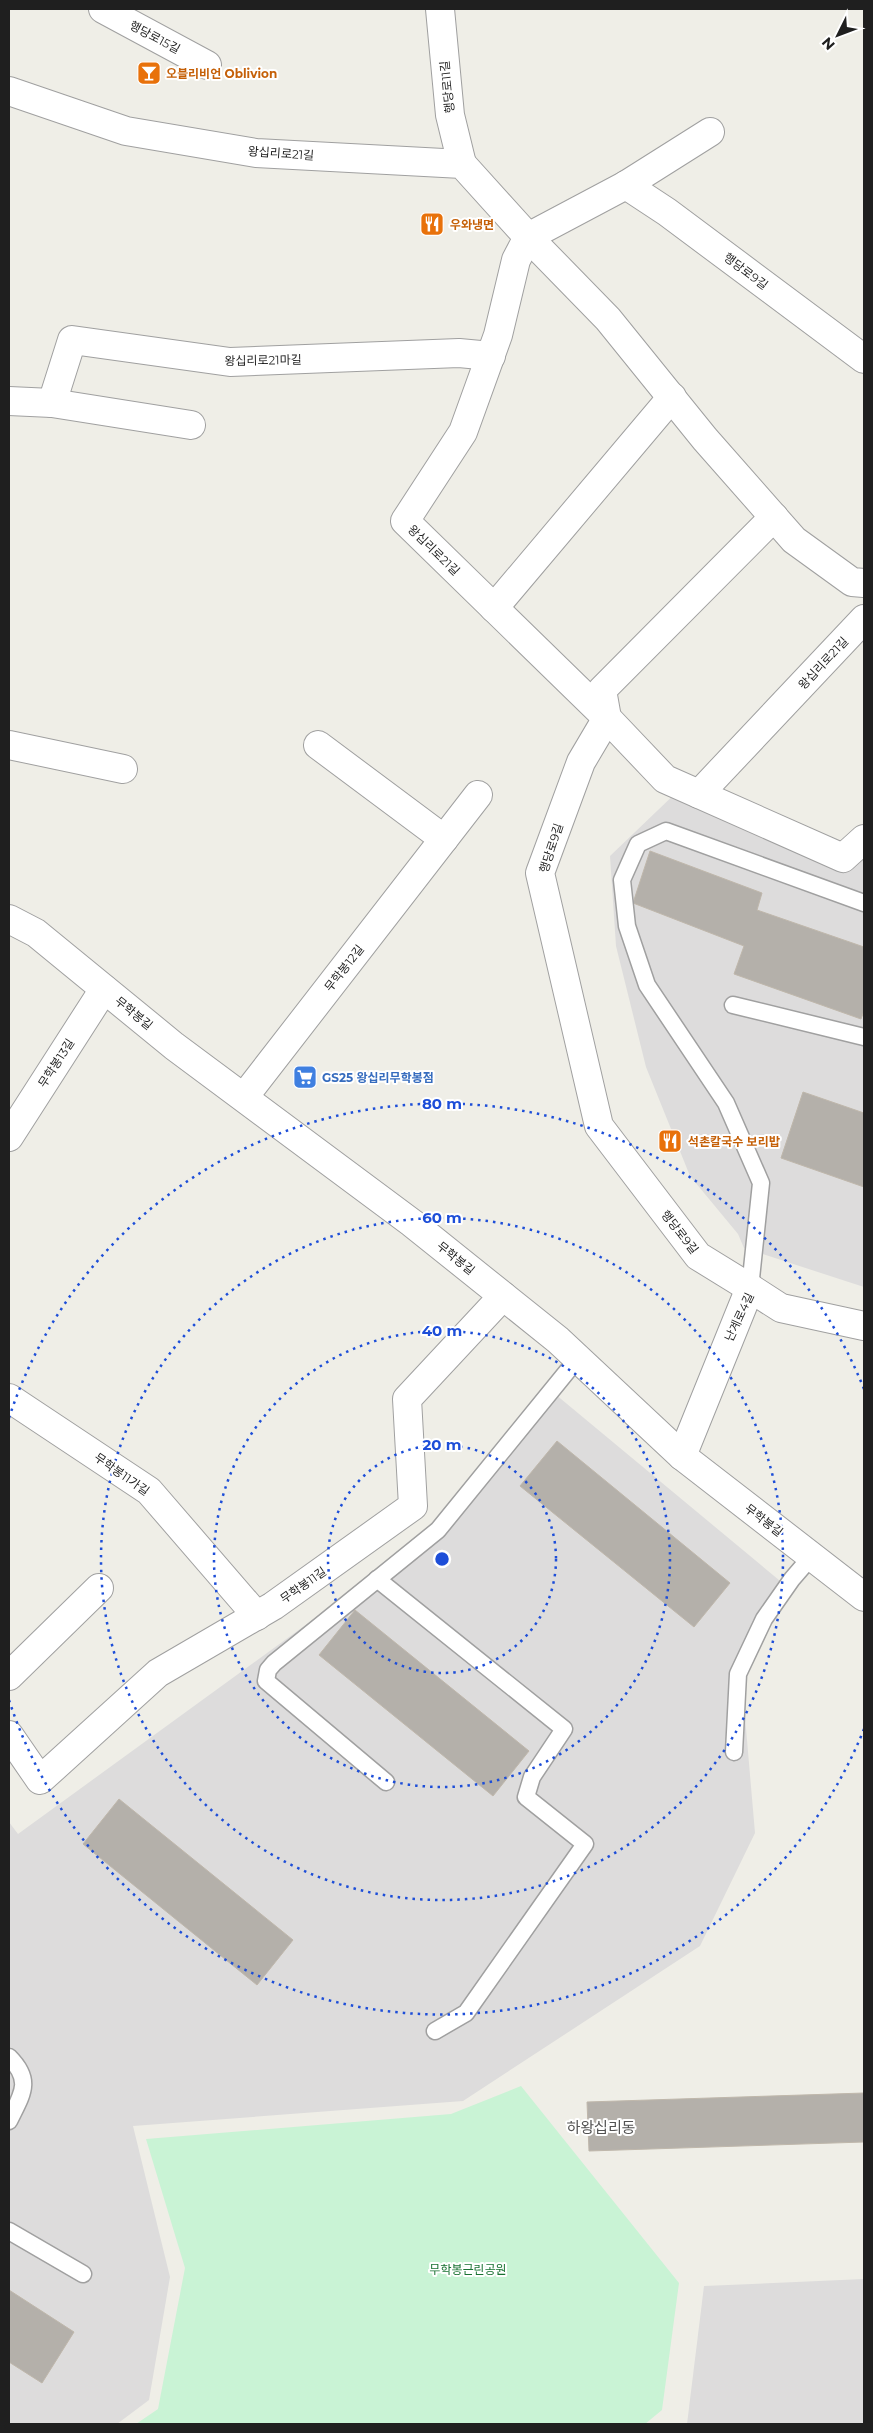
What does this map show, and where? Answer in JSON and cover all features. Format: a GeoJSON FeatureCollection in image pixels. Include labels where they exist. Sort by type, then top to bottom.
{"type":"FeatureCollection","features":[{"type":"Feature","properties":{"kind":"street","name":"행당로15길"},"geometry":{"type":"LineString","coordinates":[[103,9],[207,65]]}},
{"type":"Feature","properties":{"kind":"street","name":"행당로11길"},"geometry":{"type":"LineString","coordinates":[[440,9],[450,115],[462,164]]}},
{"type":"Feature","properties":{"kind":"street","name":"왕십리로21길"},"geometry":{"type":"LineString","coordinates":[[9,90],[126,131],[256,153],[462,164]]}},
{"type":"Feature","properties":{"kind":"street"},"geometry":{"type":"LineString","coordinates":[[528,238],[626,185],[710,132]]}},
{"type":"Feature","properties":{"kind":"street"},"geometry":{"type":"LineString","coordinates":[[462,164],[528,238],[608,319],[794,540],[852,582],[864,583]]}},
{"type":"Feature","properties":{"kind":"street","name":"행당로9길"},"geometry":{"type":"LineString","coordinates":[[626,185],[667,212],[864,360]]}},
{"type":"Feature","properties":{"kind":"street","name":"왕십리로21길"},"geometry":{"type":"LineString","coordinates":[[528,238],[516,260],[498,335],[463,432],[405,521],[607,718]]}},
{"type":"Feature","properties":{"kind":"street","name":"왕십리로21마길"},"geometry":{"type":"LineString","coordinates":[[52,404],[72,340],[230,362],[459,353],[491,356]]}},
{"type":"Feature","properties":{"kind":"street"},"geometry":{"type":"LineString","coordinates":[[494,608],[672,397]]}},
{"type":"Feature","properties":{"kind":"street"},"geometry":{"type":"LineString","coordinates":[[9,401],[52,404],[191,425]]}},
{"type":"Feature","properties":{"kind":"street"},"geometry":{"type":"LineString","coordinates":[[774,517],[602,690],[607,718],[665,779],[843,858],[864,839]]}},
{"type":"Feature","properties":{"kind":"street","name":"왕십리로21길"},"geometry":{"type":"LineString","coordinates":[[699,794],[864,620]]}},
{"type":"Feature","properties":{"kind":"street","name":"행당로9길"},"geometry":{"type":"LineString","coordinates":[[607,718],[582,762],[540,873],[599,1126],[698,1256],[750,1288]]}},
{"type":"Feature","properties":{"kind":"street"},"geometry":{"type":"LineString","coordinates":[[9,744],[123,769]]}},
{"type":"Feature","properties":{"kind":"street"},"geometry":{"type":"LineString","coordinates":[[318,746],[444,839]]}},
{"type":"Feature","properties":{"kind":"street","name":"무학봉12길"},"geometry":{"type":"LineString","coordinates":[[244,1097],[478,795]]}},
{"type":"Feature","properties":{"kind":"street","name":"무학봉길"},"geometry":{"type":"LineString","coordinates":[[9,919],[36,933],[174,1046],[412,1223],[578,1358],[682,1456],[864,1597]]}},
{"type":"Feature","properties":{"kind":"street","name":"무학봉13길"},"geometry":{"type":"LineString","coordinates":[[9,1137],[104,988]]}},
{"type":"Feature","properties":{"kind":"street","name":"난계로4길"},"geometry":{"type":"LineString","coordinates":[[682,1456],[750,1288],[781,1308],[864,1326]]}},
{"type":"Feature","properties":{"kind":"street","name":"무학봉11길"},"geometry":{"type":"LineString","coordinates":[[9,1735],[40,1780],[158,1673],[257,1616],[413,1506],[406,1399],[503,1296]]}},
{"type":"Feature","properties":{"kind":"street","name":"무학봉11가길"},"geometry":{"type":"LineString","coordinates":[[9,1398],[149,1491],[257,1616]]}},
{"type":"Feature","properties":{"kind":"street"},"geometry":{"type":"LineString","coordinates":[[9,1676],[99,1588]]}},
{"type":"Feature","properties":{"kind":"lane"},"geometry":{"type":"LineString","coordinates":[[750,1288],[761,1183],[726,1103],[647,985],[627,926],[622,880],[638,844],[666,831],[864,903]]}},
{"type":"Feature","properties":{"kind":"lane"},"geometry":{"type":"LineString","coordinates":[[733,1005],[864,1037]]}},
{"type":"Feature","properties":{"kind":"lane"},"geometry":{"type":"LineString","coordinates":[[386,1782],[266,1681],[268,1670],[274,1663],[438,1530],[578,1358]]}},
{"type":"Feature","properties":{"kind":"lane"},"geometry":{"type":"LineString","coordinates":[[734,1752],[738,1674],[764,1619],[792,1579],[811,1557]]}},
{"type":"Feature","properties":{"kind":"lane"},"geometry":{"type":"LineString","coordinates":[[377,1579],[564,1729],[532,1777],[526,1797],[585,1844],[466,2013],[435,2031]]}},
{"type":"Feature","properties":{"kind":"lane"},"geometry":{"type":"LineString","coordinates":[[9,2057],[18,2066],[23,2078],[24,2090],[9,2121]]}},
{"type":"Feature","properties":{"kind":"lane"},"geometry":{"type":"LineString","coordinates":[[9,2232],[83,2274]]}},
{"type":"Feature","properties":{"kind":"shaded area"},"geometry":{"type":"Polygon","coordinates":[[[681,788],[788,837],[864,844],[864,1287],[744,1248],[738,1234],[690,1176],[646,1067],[616,946],[610,856],[681,788]]]}},
{"type":"Feature","properties":{"kind":"shaded area"},"geometry":{"type":"Polygon","coordinates":[[[549,1389],[785,1585],[742,1682],[755,1833],[700,1946],[463,2101],[133,2126],[170,2277],[149,2400],[117,2424],[9,2424],[9,1822],[18,1834],[410,1549],[549,1389]]]}},
{"type":"Feature","properties":{"kind":"shaded area"},"geometry":{"type":"Polygon","coordinates":[[[864,2279],[864,2424],[687,2424],[704,2286],[864,2279]]]}},
{"type":"Feature","properties":{"kind":"green space","name":"무학봉근린공원"},"geometry":{"type":"Polygon","coordinates":[[[521,2086],[679,2283],[662,2410],[645,2424],[136,2424],[158,2409],[185,2268],[146,2139],[451,2114],[521,2086]]]}},
{"type":"Feature","properties":{"kind":"building"},"geometry":{"type":"Polygon","coordinates":[[[650,851],[762,893],[757,910],[864,947],[864,1011],[861,1019],[734,974],[744,946],[633,903],[650,851]]]}},
{"type":"Feature","properties":{"kind":"building"},"geometry":{"type":"Polygon","coordinates":[[[803,1092],[864,1113],[864,1187],[781,1158],[803,1092]]]}},
{"type":"Feature","properties":{"kind":"building"},"geometry":{"type":"Polygon","coordinates":[[[557,1441],[730,1583],[694,1627],[520,1486],[557,1441]]]}},
{"type":"Feature","properties":{"kind":"building"},"geometry":{"type":"Polygon","coordinates":[[[355,1610],[529,1751],[493,1796],[319,1655],[355,1610]]]}},
{"type":"Feature","properties":{"kind":"building"},"geometry":{"type":"Polygon","coordinates":[[[119,1799],[293,1940],[257,1985],[83,1844],[119,1799]]]}},
{"type":"Feature","properties":{"kind":"building"},"geometry":{"type":"Polygon","coordinates":[[[864,2093],[864,2142],[589,2151],[587,2102],[864,2093]]]}},
{"type":"Feature","properties":{"kind":"building"},"geometry":{"type":"Polygon","coordinates":[[[9,2290],[74,2332],[42,2383],[9,2362],[9,2290]]]}},
{"type":"Feature","properties":{"kind":"place","name":"오블리비언 Oblivion"},"geometry":{"type":"Point","coordinates":[149,73]}},
{"type":"Feature","properties":{"kind":"place","name":"우와냉면"},"geometry":{"type":"Point","coordinates":[432,224]}},
{"type":"Feature","properties":{"kind":"place","name":"GS25 왕십리무학봉점"},"geometry":{"type":"Point","coordinates":[305,1077]}},
{"type":"Feature","properties":{"kind":"place","name":"석촌칼국수 보리밥"},"geometry":{"type":"Point","coordinates":[670,1141]}},
{"type":"Feature","properties":{"kind":"district","name":"하왕십리동"},"geometry":{"type":"Point","coordinates":[601,2127]}}]}
